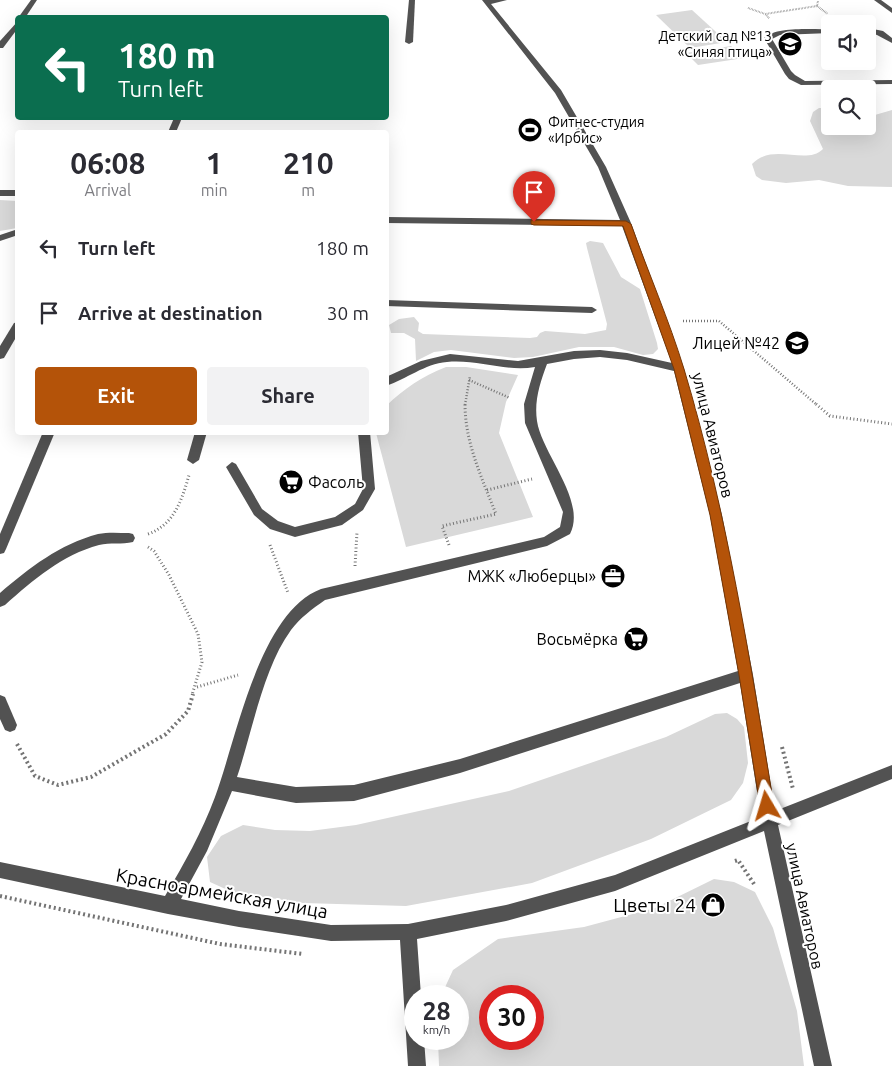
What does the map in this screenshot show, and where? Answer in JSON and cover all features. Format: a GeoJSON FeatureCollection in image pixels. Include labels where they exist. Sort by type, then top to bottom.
{"type":"FeatureCollection","features":[{"type":"Feature","properties":{"kind":"street"},"geometry":{"type":"LineString","coordinates":[[23,15],[34,0]]}},
{"type":"Feature","properties":{"kind":"street"},"geometry":{"type":"LineString","coordinates":[[409,42],[412,0]]}},
{"type":"Feature","properties":{"kind":"street"},"geometry":{"type":"LineString","coordinates":[[486,1],[504,0]]}},
{"type":"Feature","properties":{"kind":"street"},"geometry":{"type":"LineString","coordinates":[[876,0],[892,11]]}},
{"type":"Feature","properties":{"kind":"street","name":"улица Авиаторов"},"geometry":{"type":"LineString","coordinates":[[486,1],[558,92],[602,167],[626,224],[679,369],[716,515],[746,675],[769,820],[823,1066]]}},
{"type":"Feature","properties":{"kind":"street"},"geometry":{"type":"LineString","coordinates":[[0,46],[15,27]]}},
{"type":"Feature","properties":{"kind":"street"},"geometry":{"type":"LineString","coordinates":[[821,31],[780,33],[768,38],[792,77],[804,83],[892,82]]}},
{"type":"Feature","properties":{"kind":"street"},"geometry":{"type":"LineString","coordinates":[[876,32],[892,41]]}},
{"type":"Feature","properties":{"kind":"street"},"geometry":{"type":"LineString","coordinates":[[0,193],[15,193]]}},
{"type":"Feature","properties":{"kind":"street"},"geometry":{"type":"LineString","coordinates":[[389,220],[626,224]]}},
{"type":"Feature","properties":{"kind":"street"},"geometry":{"type":"LineString","coordinates":[[0,238],[15,233]]}},
{"type":"Feature","properties":{"kind":"street"},"geometry":{"type":"LineString","coordinates":[[389,303],[592,310]]}},
{"type":"Feature","properties":{"kind":"street"},"geometry":{"type":"LineString","coordinates":[[0,329],[15,326]]}},
{"type":"Feature","properties":{"kind":"street"},"geometry":{"type":"LineString","coordinates":[[0,356],[15,328]]}},
{"type":"Feature","properties":{"kind":"street"},"geometry":{"type":"LineString","coordinates":[[389,381],[427,362],[450,358],[517,365],[542,363],[575,355],[608,355],[654,362],[679,369]]}},
{"type":"Feature","properties":{"kind":"street"},"geometry":{"type":"LineString","coordinates":[[168,906],[189,871],[208,833],[228,783],[266,666],[278,638],[296,614],[322,596],[547,541],[566,530],[569,512],[531,423],[530,404],[542,363]]}},
{"type":"Feature","properties":{"kind":"street"},"geometry":{"type":"LineString","coordinates":[[0,549],[5,523],[48,435]]}},
{"type":"Feature","properties":{"kind":"street"},"geometry":{"type":"LineString","coordinates":[[193,460],[200,435]]}},
{"type":"Feature","properties":{"kind":"street"},"geometry":{"type":"LineString","coordinates":[[232,468],[258,512],[274,525],[295,532],[338,521],[360,507],[369,489],[364,435]]}},
{"type":"Feature","properties":{"kind":"street"},"geometry":{"type":"LineString","coordinates":[[0,601],[31,574],[68,551],[100,539],[129,538]]}},
{"type":"Feature","properties":{"kind":"street"},"geometry":{"type":"LineString","coordinates":[[228,783],[296,795],[354,793],[460,766],[746,675]]}},
{"type":"Feature","properties":{"kind":"street"},"geometry":{"type":"LineString","coordinates":[[0,702],[10,725]]}},
{"type":"Feature","properties":{"kind":"street","name":"Красноармейская улица"},"geometry":{"type":"LineString","coordinates":[[0,870],[168,906],[331,933],[408,932],[506,913],[615,883],[892,772]]}},
{"type":"Feature","properties":{"kind":"street"},"geometry":{"type":"LineString","coordinates":[[408,932],[412,985]]}},
{"type":"Feature","properties":{"kind":"street"},"geometry":{"type":"LineString","coordinates":[[416,1050],[417,1066]]}},
{"type":"Feature","properties":{"kind":"path"},"geometry":{"type":"LineString","coordinates":[[817,6],[818,1]]}},
{"type":"Feature","properties":{"kind":"path"},"geometry":{"type":"LineString","coordinates":[[748,8],[765,14]]}},
{"type":"Feature","properties":{"kind":"path"},"geometry":{"type":"LineString","coordinates":[[662,321],[719,321],[830,416],[892,424]]}},
{"type":"Feature","properties":{"kind":"path"},"geometry":{"type":"LineString","coordinates":[[456,564],[442,526],[496,514],[471,444],[466,424],[464,404],[472,361]]}},
{"type":"Feature","properties":{"kind":"path"},"geometry":{"type":"LineString","coordinates":[[469,380],[500,394],[530,404]]}},
{"type":"Feature","properties":{"kind":"path"},"geometry":{"type":"LineString","coordinates":[[129,538],[157,532],[174,515],[184,492],[193,460]]}},
{"type":"Feature","properties":{"kind":"path"},"geometry":{"type":"LineString","coordinates":[[487,490],[552,474]]}},
{"type":"Feature","properties":{"kind":"path"},"geometry":{"type":"LineString","coordinates":[[353,587],[360,507]]}},
{"type":"Feature","properties":{"kind":"path"},"geometry":{"type":"LineString","coordinates":[[258,512],[296,614]]}},
{"type":"Feature","properties":{"kind":"path"},"geometry":{"type":"LineString","coordinates":[[10,725],[20,752],[35,776],[58,785],[91,777],[166,734],[188,711],[202,662],[198,634],[169,574],[154,551],[129,538]]}},
{"type":"Feature","properties":{"kind":"path"},"geometry":{"type":"LineString","coordinates":[[196,687],[266,666]]}},
{"type":"Feature","properties":{"kind":"shaded area"},"geometry":{"type":"Polygon","coordinates":[[[692,10],[727,42],[690,48],[656,15],[692,10]]]}},
{"type":"Feature","properties":{"kind":"shaded area"},"geometry":{"type":"Polygon","coordinates":[[[731,46],[744,58],[698,65],[686,53],[731,46]]]}},
{"type":"Feature","properties":{"kind":"shaded area"},"geometry":{"type":"Polygon","coordinates":[[[821,108],[821,135],[876,135],[876,115],[892,110],[892,187],[848,186],[819,180],[786,183],[762,180],[756,176],[752,164],[760,158],[779,154],[816,154],[823,149],[810,121],[813,112],[821,108]]]}},
{"type":"Feature","properties":{"kind":"shaded area"},"geometry":{"type":"Polygon","coordinates":[[[0,200],[15,201],[15,228],[0,231],[0,200]]]}},
{"type":"Feature","properties":{"kind":"shaded area"},"geometry":{"type":"Polygon","coordinates":[[[590,241],[603,243],[621,277],[640,289],[657,343],[658,349],[653,354],[643,355],[614,347],[579,347],[533,357],[514,358],[451,350],[434,352],[416,361],[415,339],[404,333],[391,333],[389,325],[399,319],[414,317],[419,323],[418,331],[423,334],[530,338],[537,337],[545,331],[585,334],[606,330],[607,324],[586,243],[590,241]]]}},
{"type":"Feature","properties":{"kind":"shaded area"},"geometry":{"type":"Polygon","coordinates":[[[446,367],[466,367],[518,375],[506,402],[499,433],[533,517],[406,547],[377,435],[389,435],[389,403],[429,375],[446,367]]]}},
{"type":"Feature","properties":{"kind":"shaded area"},"geometry":{"type":"Polygon","coordinates":[[[727,713],[737,719],[744,727],[748,763],[743,783],[731,800],[651,839],[532,883],[406,906],[303,903],[232,892],[210,882],[207,857],[221,836],[243,825],[275,830],[310,831],[356,825],[509,791],[666,737],[715,714],[727,713]]]}},
{"type":"Feature","properties":{"kind":"shaded area"},"geometry":{"type":"Polygon","coordinates":[[[714,879],[734,882],[755,892],[773,928],[797,1011],[804,1066],[439,1066],[438,1050],[469,1050],[469,985],[446,985],[453,970],[498,939],[584,927],[655,908],[714,879]]]}},
{"type":"Feature","properties":{"kind":"place","name":"Детский сад №13 «Синяя птица»"},"geometry":{"type":"Point","coordinates":[790,44]}},
{"type":"Feature","properties":{"kind":"place","name":"Фитнес-студия «Ирбис»"},"geometry":{"type":"Point","coordinates":[530,130]}},
{"type":"Feature","properties":{"kind":"place","name":"Лицей №42"},"geometry":{"type":"Point","coordinates":[797,343]}},
{"type":"Feature","properties":{"kind":"place","name":"Фасоль"},"geometry":{"type":"Point","coordinates":[291,482]}},
{"type":"Feature","properties":{"kind":"place","name":"МЖК «Люберцы»"},"geometry":{"type":"Point","coordinates":[613,576]}},
{"type":"Feature","properties":{"kind":"place","name":"Восьмёрка"},"geometry":{"type":"Point","coordinates":[636,639]}},
{"type":"Feature","properties":{"kind":"place","name":"Цветы 24"},"geometry":{"type":"Point","coordinates":[713,905]}},
{"type":"Feature","properties":{"kind":"route"},"geometry":{"type":"LineString","coordinates":[[534,222],[626,224],[679,369],[716,515],[746,675],[767,806]]}}]}
